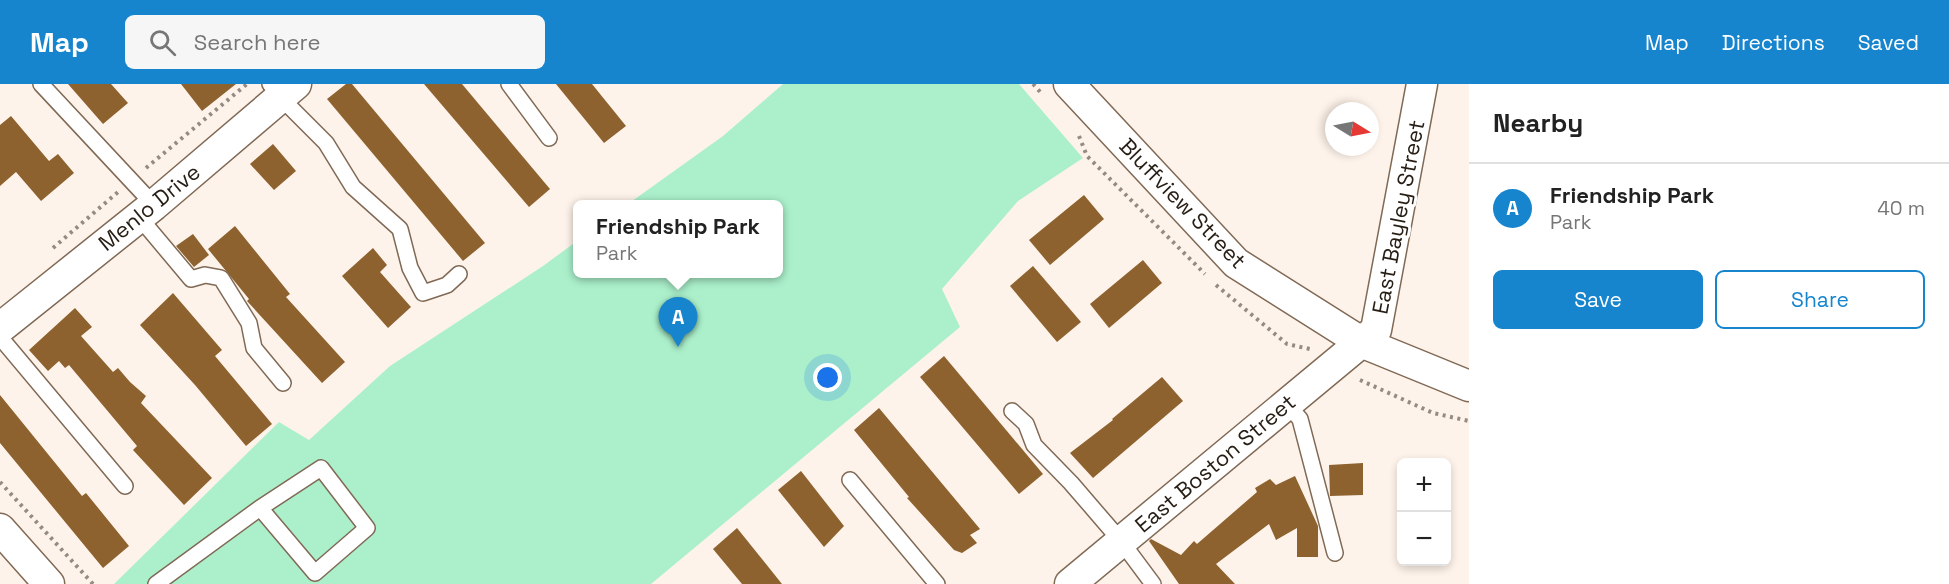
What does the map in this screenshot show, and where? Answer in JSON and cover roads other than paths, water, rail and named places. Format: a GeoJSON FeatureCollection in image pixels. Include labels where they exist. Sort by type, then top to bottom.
{"type":"FeatureCollection","features":[{"type":"Feature","properties":{"kind":"street","name":"Bluffview Street"},"geometry":{"type":"LineString","coordinates":[[1069,84],[1236,263],[1361,342],[1469,386]]}},
{"type":"Feature","properties":{"kind":"street","name":"East Bayley Street"},"geometry":{"type":"LineString","coordinates":[[1361,342],[1376,330],[1422,84]]}},
{"type":"Feature","properties":{"kind":"street","name":"Menlo Drive"},"geometry":{"type":"LineString","coordinates":[[0,328],[146,211],[282,88]]}},
{"type":"Feature","properties":{"kind":"street","name":"East Boston Street"},"geometry":{"type":"LineString","coordinates":[[1070,584],[1361,342]]}},
{"type":"Feature","properties":{"kind":"street"},"geometry":{"type":"LineString","coordinates":[[0,529],[49,584]]}},
{"type":"Feature","properties":{"kind":"lane"},"geometry":{"type":"LineString","coordinates":[[41,84],[146,211],[191,279],[205,275],[221,278],[249,323],[254,348],[284,383]]}},
{"type":"Feature","properties":{"kind":"lane"},"geometry":{"type":"LineString","coordinates":[[509,84],[549,138]]}},
{"type":"Feature","properties":{"kind":"lane"},"geometry":{"type":"LineString","coordinates":[[282,88],[326,143],[353,187],[400,229],[410,268],[423,293],[447,285],[459,274]]}},
{"type":"Feature","properties":{"kind":"lane"},"geometry":{"type":"LineString","coordinates":[[0,337],[125,486]]}},
{"type":"Feature","properties":{"kind":"lane"},"geometry":{"type":"LineString","coordinates":[[1286,403],[1300,419],[1335,553]]}},
{"type":"Feature","properties":{"kind":"lane"},"geometry":{"type":"LineString","coordinates":[[1012,411],[1026,424],[1034,445],[1121,541],[1153,584]]}},
{"type":"Feature","properties":{"kind":"lane"},"geometry":{"type":"LineString","coordinates":[[156,584],[260,508],[321,468],[367,528],[315,573],[260,508]]}},
{"type":"Feature","properties":{"kind":"lane"},"geometry":{"type":"LineString","coordinates":[[850,480],[937,584]]}},
{"type":"Feature","properties":{"kind":"place","name":"Friendship Park"},"geometry":{"type":"Point","coordinates":[678,347]}}]}
